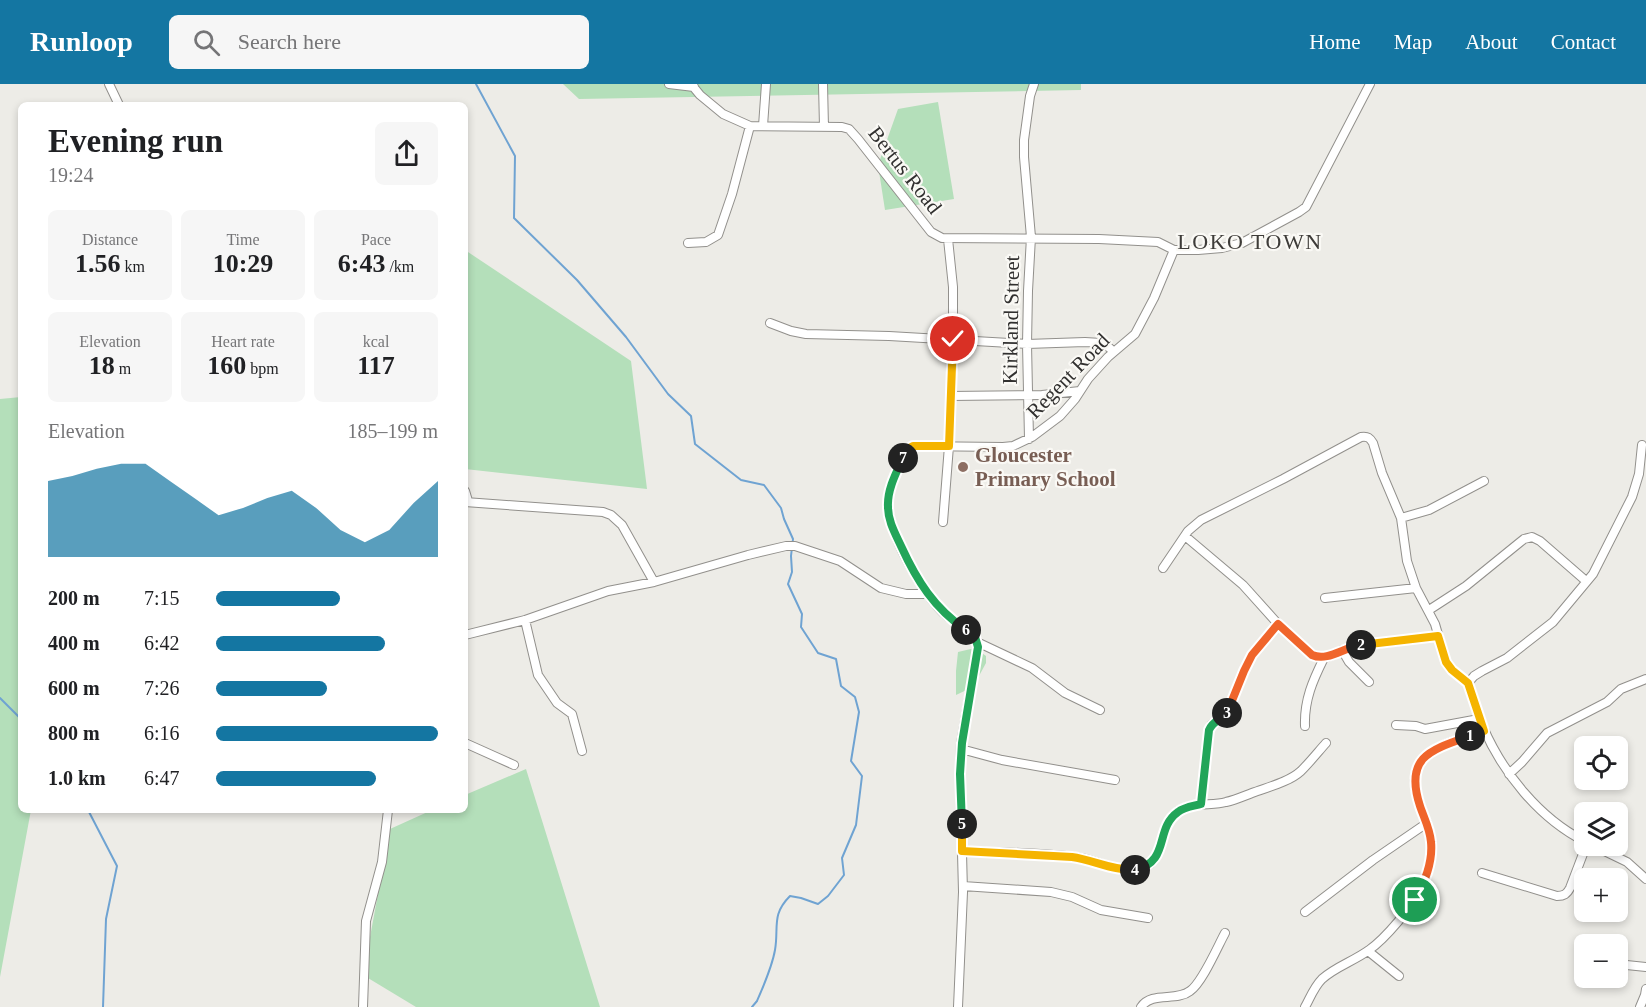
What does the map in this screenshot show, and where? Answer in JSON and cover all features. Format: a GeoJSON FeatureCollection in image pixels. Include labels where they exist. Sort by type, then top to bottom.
{"type":"FeatureCollection","features":[{"type":"Feature","properties":{"kind":"street"},"geometry":{"type":"LineString","coordinates":[[109,84],[118,102]]}},
{"type":"Feature","properties":{"kind":"street"},"geometry":{"type":"LineString","coordinates":[[669,84],[693,86]]}},
{"type":"Feature","properties":{"kind":"street"},"geometry":{"type":"LineString","coordinates":[[763,126],[766,84]]}},
{"type":"Feature","properties":{"kind":"street"},"geometry":{"type":"LineString","coordinates":[[823,84],[824,127]]}},
{"type":"Feature","properties":{"kind":"street","name":"Kirkland Street"},"geometry":{"type":"LineString","coordinates":[[1029,439],[1027,344],[1031,237],[1024,148],[1030,96],[1034,84]]}},
{"type":"Feature","properties":{"kind":"street","name":"Bertus Road"},"geometry":{"type":"LineString","coordinates":[[693,86],[700,95],[723,114],[750,126],[842,127],[854,133],[936,236],[948,239],[1031,237],[1158,242],[1174,250],[1198,250],[1242,243],[1306,207],[1370,84]]}},
{"type":"Feature","properties":{"kind":"street"},"geometry":{"type":"LineString","coordinates":[[688,243],[706,242],[718,235],[732,194],[750,126]]}},
{"type":"Feature","properties":{"kind":"street"},"geometry":{"type":"LineString","coordinates":[[943,522],[949,446],[953,339],[948,239]]}},
{"type":"Feature","properties":{"kind":"street","name":"Regent Road"},"geometry":{"type":"LineString","coordinates":[[927,594],[910,565],[891,524],[888,507],[888,495],[906,450],[913,446],[1013,446],[1029,439],[1060,416],[1113,351],[1135,334],[1174,250]]}},
{"type":"Feature","properties":{"kind":"street"},"geometry":{"type":"LineString","coordinates":[[770,323],[790,331],[806,334],[1027,344],[1095,342],[1106,345],[1113,351]]}},
{"type":"Feature","properties":{"kind":"street"},"geometry":{"type":"LineString","coordinates":[[950,396],[1027,395],[1080,391]]}},
{"type":"Feature","properties":{"kind":"street"},"geometry":{"type":"LineString","coordinates":[[1163,568],[1188,531],[1201,520],[1284,479],[1361,437],[1366,436],[1371,439],[1401,518],[1407,561],[1416,588],[1436,624],[1446,662],[1468,683],[1484,731],[1509,774],[1545,815],[1574,836]]}},
{"type":"Feature","properties":{"kind":"street"},"geometry":{"type":"LineString","coordinates":[[1468,683],[1474,676],[1507,658],[1553,622],[1587,581],[1600,562],[1632,498],[1639,474],[1642,445]]}},
{"type":"Feature","properties":{"kind":"street"},"geometry":{"type":"LineString","coordinates":[[1401,518],[1429,510],[1484,481]]}},
{"type":"Feature","properties":{"kind":"street"},"geometry":{"type":"LineString","coordinates":[[468,501],[603,512],[611,515],[622,525],[654,582]]}},
{"type":"Feature","properties":{"kind":"street"},"geometry":{"type":"LineString","coordinates":[[1185,536],[1243,585],[1278,624],[1312,655],[1324,658],[1357,646],[1438,636]]}},
{"type":"Feature","properties":{"kind":"street"},"geometry":{"type":"LineString","coordinates":[[1429,610],[1466,586],[1519,543],[1532,537],[1540,541],[1587,581]]}},
{"type":"Feature","properties":{"kind":"street"},"geometry":{"type":"LineString","coordinates":[[468,632],[525,620],[608,591],[654,582],[739,557],[791,546],[840,561],[882,588],[906,594],[927,594],[942,612],[973,634],[978,642],[1032,668],[1065,693],[1100,710]]}},
{"type":"Feature","properties":{"kind":"street"},"geometry":{"type":"LineString","coordinates":[[1325,598],[1416,588]]}},
{"type":"Feature","properties":{"kind":"street"},"geometry":{"type":"LineString","coordinates":[[525,620],[538,675],[557,703],[572,714],[582,751]]}},
{"type":"Feature","properties":{"kind":"street"},"geometry":{"type":"LineString","coordinates":[[1201,804],[1209,730],[1212,724],[1227,713],[1252,655],[1278,624]]}},
{"type":"Feature","properties":{"kind":"street"},"geometry":{"type":"LineString","coordinates":[[958,1007],[963,886],[961,749],[978,642]]}},
{"type":"Feature","properties":{"kind":"street"},"geometry":{"type":"LineString","coordinates":[[1342,650],[1349,662],[1369,682]]}},
{"type":"Feature","properties":{"kind":"street"},"geometry":{"type":"LineString","coordinates":[[1305,726],[1310,688],[1324,658]]}},
{"type":"Feature","properties":{"kind":"street"},"geometry":{"type":"LineString","coordinates":[[1509,774],[1547,733],[1607,702],[1621,689],[1646,679]]}},
{"type":"Feature","properties":{"kind":"street"},"geometry":{"type":"LineString","coordinates":[[1396,725],[1425,729],[1479,719]]}},
{"type":"Feature","properties":{"kind":"street"},"geometry":{"type":"LineString","coordinates":[[1305,1007],[1322,980],[1368,951],[1385,935],[1415,900],[1421,888],[1429,866],[1431,842],[1416,789],[1415,771],[1419,764],[1439,747],[1484,731]]}},
{"type":"Feature","properties":{"kind":"street"},"geometry":{"type":"LineString","coordinates":[[962,851],[1083,858],[1126,870],[1141,868],[1154,861],[1167,826],[1177,812],[1201,804],[1226,802],[1291,778],[1301,771],[1326,743]]}},
{"type":"Feature","properties":{"kind":"street"},"geometry":{"type":"LineString","coordinates":[[468,744],[514,765]]}},
{"type":"Feature","properties":{"kind":"street"},"geometry":{"type":"LineString","coordinates":[[961,749],[1002,760],[1115,780]]}},
{"type":"Feature","properties":{"kind":"street"},"geometry":{"type":"LineString","coordinates":[[363,1007],[366,921],[382,862],[388,813]]}},
{"type":"Feature","properties":{"kind":"street"},"geometry":{"type":"LineString","coordinates":[[1305,912],[1373,860],[1427,823]]}},
{"type":"Feature","properties":{"kind":"street"},"geometry":{"type":"LineString","coordinates":[[1482,873],[1563,896],[1568,893],[1582,856]]}},
{"type":"Feature","properties":{"kind":"street"},"geometry":{"type":"LineString","coordinates":[[1615,856],[1627,862],[1646,879]]}},
{"type":"Feature","properties":{"kind":"street"},"geometry":{"type":"LineString","coordinates":[[963,886],[1051,892],[1072,897],[1101,909],[1148,918]]}},
{"type":"Feature","properties":{"kind":"street"},"geometry":{"type":"LineString","coordinates":[[1142,1007],[1146,1001],[1152,999],[1179,996],[1190,992],[1198,983],[1225,933]]}},
{"type":"Feature","properties":{"kind":"street"},"geometry":{"type":"LineString","coordinates":[[1368,951],[1399,976]]}},
{"type":"Feature","properties":{"kind":"street"},"geometry":{"type":"LineString","coordinates":[[1628,965],[1646,967]]}},
{"type":"Feature","properties":{"kind":"street"},"geometry":{"type":"LineString","coordinates":[[1640,1007],[1646,989]]}},
{"type":"Feature","properties":{"kind":"green space"},"geometry":{"type":"Polygon","coordinates":[[[563,84],[1081,84],[1081,90],[579,99],[563,84]]]}},
{"type":"Feature","properties":{"kind":"green space"},"geometry":{"type":"Polygon","coordinates":[[[938,102],[954,199],[885,210],[878,165],[898,109],[938,102]]]}},
{"type":"Feature","properties":{"kind":"green space"},"geometry":{"type":"Polygon","coordinates":[[[468,252],[631,361],[647,489],[468,469],[468,252]]]}},
{"type":"Feature","properties":{"kind":"green space"},"geometry":{"type":"Polygon","coordinates":[[[18,397],[18,813],[30,813],[0,977],[0,399],[18,397]]]}},
{"type":"Feature","properties":{"kind":"green space"},"geometry":{"type":"Polygon","coordinates":[[[975,648],[986,656],[986,663],[973,687],[956,695],[958,652],[975,648]]]}},
{"type":"Feature","properties":{"kind":"green space"},"geometry":{"type":"Polygon","coordinates":[[[526,769],[600,1007],[416,1007],[363,975],[390,829],[425,813],[468,813],[468,794],[526,769]]]}},
{"type":"Feature","properties":{"kind":"waterway"},"geometry":{"type":"LineString","coordinates":[[476,84],[515,156],[514,218],[577,280],[626,337],[668,394],[691,416],[695,444],[741,480],[764,485],[781,508],[793,539],[792,572],[788,584],[802,614],[801,627],[818,653],[836,659],[841,686],[855,697],[859,712],[851,761],[862,776],[856,825],[842,858],[844,875],[828,896],[818,904],[790,896],[784,903],[778,915],[772,963],[757,1001],[752,1007]]}},
{"type":"Feature","properties":{"kind":"waterway"},"geometry":{"type":"LineString","coordinates":[[0,698],[18,716]]}},
{"type":"Feature","properties":{"kind":"waterway"},"geometry":{"type":"LineString","coordinates":[[90,813],[117,866],[106,919],[103,1007]]}},
{"type":"Feature","properties":{"kind":"place","name":"Gloucester Primary School"},"geometry":{"type":"Point","coordinates":[963,467]}},
{"type":"Feature","properties":{"kind":"district","name":"LOKO TOWN"},"geometry":{"type":"Point","coordinates":[1250,241]}},
{"type":"Feature","properties":{"kind":"route"},"geometry":{"type":"LineString","coordinates":[[953,339],[949,446],[913,446],[906,450],[888,495],[888,507],[891,524],[910,565],[927,594],[942,612],[973,634],[978,642],[962,743],[960,774],[962,851],[1083,858],[1126,870],[1148,865],[1158,854],[1167,826],[1177,812],[1201,804],[1209,730],[1212,724],[1227,713],[1252,655],[1278,624],[1312,655],[1324,658],[1357,646],[1438,636],[1446,662],[1468,683],[1484,731],[1432,751],[1415,771],[1416,789],[1427,823],[1431,852],[1426,878],[1415,900]]}}]}
